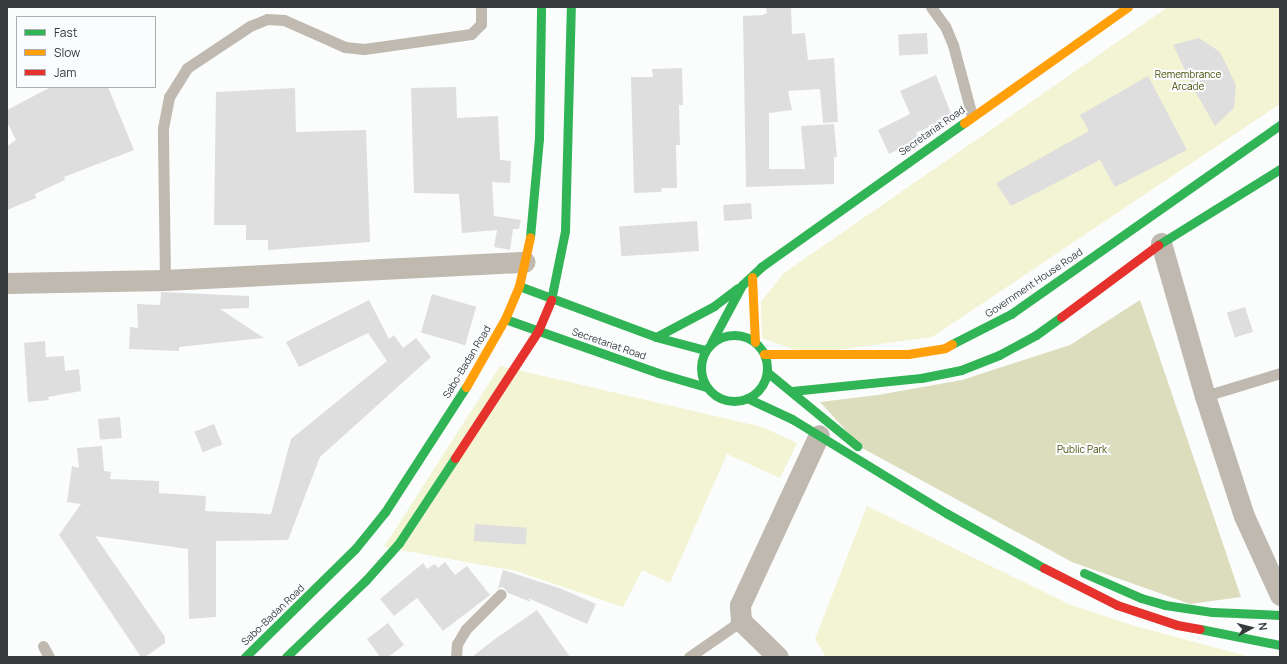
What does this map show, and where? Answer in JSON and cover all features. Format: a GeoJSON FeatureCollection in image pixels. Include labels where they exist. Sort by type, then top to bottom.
{"type":"FeatureCollection","features":[{"type":"Feature","properties":{"kind":"main road","name":"Sabo-Badan Road"},"geometry":{"type":"LineString","coordinates":[[245,657],[355,549],[385,512],[466,386],[505,319],[519,286],[533,222],[539,140],[541,7]]}},
{"type":"Feature","properties":{"kind":"main road"},"geometry":{"type":"LineString","coordinates":[[286,657],[366,580],[399,543],[538,331],[552,298],[565,231],[571,7]]}},
{"type":"Feature","properties":{"kind":"main road","name":"Secretariat Road"},"geometry":{"type":"LineString","coordinates":[[708,347],[742,285],[761,267],[972,116],[1128,7]]}},
{"type":"Feature","properties":{"kind":"main road","name":"Government House Road"},"geometry":{"type":"LineString","coordinates":[[764,354],[790,356],[908,354],[945,348],[1011,314],[1280,125]]}},
{"type":"Feature","properties":{"kind":"main road"},"geometry":{"type":"LineString","coordinates":[[792,391],[921,378],[961,370],[999,355],[1036,335],[1161,243],[1280,169]]}},
{"type":"Feature","properties":{"kind":"main road"},"geometry":{"type":"LineString","coordinates":[[752,277],[755,342]]}},
{"type":"Feature","properties":{"kind":"main road"},"geometry":{"type":"LineString","coordinates":[[656,337],[714,306],[742,285]]}},
{"type":"Feature","properties":{"kind":"main road"},"geometry":{"type":"LineString","coordinates":[[519,286],[656,337],[708,347]]}},
{"type":"Feature","properties":{"kind":"main road","name":"Secretariat Road"},"geometry":{"type":"LineString","coordinates":[[505,319],[706,387]]}},
{"type":"Feature","properties":{"kind":"main road"},"geometry":{"type":"LineString","coordinates":[[728,334],[742,335],[755,342],[764,354],[767,372],[757,392],[747,398],[729,401],[713,394],[706,387],[700,369],[708,347],[728,334]]}},
{"type":"Feature","properties":{"kind":"main road"},"geometry":{"type":"LineString","coordinates":[[767,372],[863,450]]}},
{"type":"Feature","properties":{"kind":"main road"},"geometry":{"type":"LineString","coordinates":[[747,398],[819,435],[946,513],[1084,590],[1117,605],[1177,625],[1280,645]]}},
{"type":"Feature","properties":{"kind":"main road"},"geometry":{"type":"LineString","coordinates":[[1076,569],[1141,598],[1165,605],[1212,612],[1280,614]]}},
{"type":"Feature","properties":{"kind":"street"},"geometry":{"type":"LineString","coordinates":[[1161,243],[1205,396],[1244,516],[1280,595]]}},
{"type":"Feature","properties":{"kind":"street"},"geometry":{"type":"LineString","coordinates":[[7,283],[165,280],[525,262]]}},
{"type":"Feature","properties":{"kind":"street"},"geometry":{"type":"LineString","coordinates":[[778,657],[742,621],[740,605],[819,435]]}},
{"type":"Feature","properties":{"kind":"lane"},"geometry":{"type":"LineString","coordinates":[[165,280],[163,128],[169,97],[187,68],[250,26],[267,19],[284,20],[345,48],[364,49],[471,34],[481,24],[481,7]]}},
{"type":"Feature","properties":{"kind":"lane"},"geometry":{"type":"LineString","coordinates":[[931,7],[945,26],[953,45],[972,116]]}},
{"type":"Feature","properties":{"kind":"lane"},"geometry":{"type":"LineString","coordinates":[[1205,396],[1280,373]]}},
{"type":"Feature","properties":{"kind":"lane"},"geometry":{"type":"LineString","coordinates":[[456,657],[458,644],[466,629],[501,594]]}},
{"type":"Feature","properties":{"kind":"lane"},"geometry":{"type":"LineString","coordinates":[[689,657],[742,621]]}},
{"type":"Feature","properties":{"kind":"lane"},"geometry":{"type":"LineString","coordinates":[[43,646],[49,657]]}},
{"type":"Feature","properties":{"kind":"green space","name":"Remembrance Arcade"},"geometry":{"type":"Polygon","coordinates":[[[1168,7],[1280,7],[1280,104],[932,337],[807,354],[762,338],[761,302],[784,273],[1168,7]]]}},
{"type":"Feature","properties":{"kind":"green space","name":"Public Park"},"geometry":{"type":"Polygon","coordinates":[[[1140,300],[1241,597],[1190,604],[1072,562],[862,448],[820,402],[878,395],[962,380],[1070,345],[1140,300]]]}},
{"type":"Feature","properties":{"kind":"green space"},"geometry":{"type":"Polygon","coordinates":[[[500,366],[762,427],[797,443],[780,478],[727,454],[670,583],[642,570],[623,607],[516,571],[384,547],[500,366]]]}},
{"type":"Feature","properties":{"kind":"green space"},"geometry":{"type":"Polygon","coordinates":[[[867,506],[1071,605],[1135,626],[1250,657],[826,657],[815,639],[867,506]]]}},
{"type":"Feature","properties":{"kind":"building"},"geometry":{"type":"Polygon","coordinates":[[[766,7],[791,7],[792,34],[805,33],[808,60],[834,58],[838,122],[823,123],[820,89],[788,91],[792,110],[769,113],[769,169],[805,169],[801,126],[834,124],[837,157],[834,157],[834,184],[746,187],[743,16],[763,15],[767,13],[766,7]]]}},
{"type":"Feature","properties":{"kind":"building"},"geometry":{"type":"Polygon","coordinates":[[[927,33],[928,54],[899,55],[898,35],[927,33]]]}},
{"type":"Feature","properties":{"kind":"building"},"geometry":{"type":"Polygon","coordinates":[[[1199,38],[1220,52],[1236,85],[1234,108],[1215,126],[1196,93],[1173,45],[1199,38]]]}},
{"type":"Feature","properties":{"kind":"building"},"geometry":{"type":"Polygon","coordinates":[[[682,68],[683,105],[679,105],[680,145],[676,145],[677,188],[662,188],[661,192],[634,193],[631,77],[653,77],[652,69],[682,68]]]}},
{"type":"Feature","properties":{"kind":"building"},"geometry":{"type":"Polygon","coordinates":[[[936,75],[952,116],[916,133],[919,139],[889,154],[878,130],[910,114],[900,91],[936,75]]]}},
{"type":"Feature","properties":{"kind":"building"},"geometry":{"type":"Polygon","coordinates":[[[1148,76],[1187,150],[1115,187],[1100,160],[1011,206],[996,183],[1089,131],[1080,115],[1148,76]]]}},
{"type":"Feature","properties":{"kind":"building"},"geometry":{"type":"Polygon","coordinates":[[[456,87],[457,118],[498,116],[500,160],[511,161],[510,183],[492,182],[494,216],[521,220],[519,229],[513,229],[510,250],[494,247],[497,230],[462,233],[459,194],[414,193],[411,88],[456,87]]]}},
{"type":"Feature","properties":{"kind":"building"},"geometry":{"type":"Polygon","coordinates":[[[49,88],[108,88],[134,150],[64,177],[65,180],[35,194],[36,198],[7,210],[7,146],[16,140],[7,122],[7,110],[49,88]]]}},
{"type":"Feature","properties":{"kind":"building"},"geometry":{"type":"Polygon","coordinates":[[[295,88],[296,132],[366,130],[370,242],[268,250],[268,240],[246,240],[246,225],[214,225],[216,92],[295,88]]]}},
{"type":"Feature","properties":{"kind":"building"},"geometry":{"type":"Polygon","coordinates":[[[751,203],[752,219],[724,221],[723,205],[751,203]]]}},
{"type":"Feature","properties":{"kind":"building"},"geometry":{"type":"Polygon","coordinates":[[[697,221],[699,251],[621,256],[619,226],[697,221]]]}},
{"type":"Feature","properties":{"kind":"building"},"geometry":{"type":"Polygon","coordinates":[[[161,292],[249,296],[249,308],[220,309],[264,338],[179,347],[179,351],[129,349],[130,327],[138,328],[137,304],[160,305],[161,292]]]}},
{"type":"Feature","properties":{"kind":"building"},"geometry":{"type":"Polygon","coordinates":[[[432,294],[476,307],[465,345],[421,332],[432,294]]]}},
{"type":"Feature","properties":{"kind":"building"},"geometry":{"type":"Polygon","coordinates":[[[369,300],[389,339],[394,335],[403,348],[416,338],[431,357],[320,457],[288,540],[216,541],[216,617],[189,619],[188,549],[95,536],[165,637],[165,643],[145,657],[141,657],[59,535],[81,504],[67,502],[72,466],[79,468],[77,448],[102,446],[104,471],[111,472],[110,479],[159,481],[159,493],[206,496],[205,511],[271,514],[291,439],[387,361],[368,333],[299,367],[286,342],[369,300]]]}},
{"type":"Feature","properties":{"kind":"building"},"geometry":{"type":"Polygon","coordinates":[[[1245,307],[1253,332],[1235,338],[1227,313],[1245,307]]]}},
{"type":"Feature","properties":{"kind":"building"},"geometry":{"type":"Polygon","coordinates":[[[45,341],[46,357],[64,356],[65,371],[79,369],[81,391],[48,397],[49,400],[28,402],[24,343],[45,341]]]}},
{"type":"Feature","properties":{"kind":"building"},"geometry":{"type":"Polygon","coordinates":[[[120,417],[122,438],[100,440],[98,419],[120,417]]]}},
{"type":"Feature","properties":{"kind":"building"},"geometry":{"type":"Polygon","coordinates":[[[214,424],[222,444],[203,452],[195,432],[214,424]]]}},
{"type":"Feature","properties":{"kind":"building"},"geometry":{"type":"Polygon","coordinates":[[[475,524],[527,528],[526,545],[474,541],[475,524]]]}},
{"type":"Feature","properties":{"kind":"building"},"geometry":{"type":"Polygon","coordinates":[[[445,562],[455,575],[467,566],[490,595],[443,631],[417,598],[394,616],[380,599],[423,563],[427,569],[435,564],[438,568],[445,562]]]}},
{"type":"Feature","properties":{"kind":"building"},"geometry":{"type":"Polygon","coordinates":[[[503,570],[562,589],[596,604],[587,624],[528,598],[531,602],[508,593],[503,587],[498,588],[503,570]]]}},
{"type":"Feature","properties":{"kind":"building"},"geometry":{"type":"Polygon","coordinates":[[[537,610],[570,657],[472,657],[495,639],[537,610]]]}},
{"type":"Feature","properties":{"kind":"building"},"geometry":{"type":"Polygon","coordinates":[[[388,623],[404,645],[388,657],[380,657],[367,639],[388,623]]]}},
{"type":"Feature","properties":{"kind":"traffic: fast"},"geometry":{"type":"LineString","coordinates":[[530,237],[539,139],[541,7]]}},
{"type":"Feature","properties":{"kind":"traffic: fast"},"geometry":{"type":"LineString","coordinates":[[551,300],[565,231],[571,7]]}},
{"type":"Feature","properties":{"kind":"traffic: fast"},"geometry":{"type":"LineString","coordinates":[[711,343],[742,285],[761,267],[964,123]]}},
{"type":"Feature","properties":{"kind":"traffic: fast"},"geometry":{"type":"LineString","coordinates":[[952,344],[1011,314],[1280,125]]}},
{"type":"Feature","properties":{"kind":"traffic: fast"},"geometry":{"type":"LineString","coordinates":[[1158,245],[1280,169]]}},
{"type":"Feature","properties":{"kind":"traffic: fast"},"geometry":{"type":"LineString","coordinates":[[519,286],[656,337],[705,350]]}},
{"type":"Feature","properties":{"kind":"traffic: fast"},"geometry":{"type":"LineString","coordinates":[[656,337],[714,306],[738,288]]}},
{"type":"Feature","properties":{"kind":"traffic: fast"},"geometry":{"type":"LineString","coordinates":[[792,391],[921,378],[961,370],[999,355],[1036,335],[1061,317]]}},
{"type":"Feature","properties":{"kind":"traffic: fast"},"geometry":{"type":"LineString","coordinates":[[505,319],[658,373],[706,387]]}},
{"type":"Feature","properties":{"kind":"traffic: fast"},"geometry":{"type":"LineString","coordinates":[[728,335],[740,335],[752,340],[762,350],[767,362],[767,368],[765,381],[752,396],[740,401],[728,401],[716,396],[706,386],[701,374],[701,362],[706,350],[716,340],[728,335]]}},
{"type":"Feature","properties":{"kind":"traffic: fast"},"geometry":{"type":"LineString","coordinates":[[767,372],[857,446]]}},
{"type":"Feature","properties":{"kind":"traffic: fast"},"geometry":{"type":"LineString","coordinates":[[245,657],[355,549],[385,512],[466,387]]}},
{"type":"Feature","properties":{"kind":"traffic: fast"},"geometry":{"type":"LineString","coordinates":[[747,398],[792,419],[946,513],[1044,568]]}},
{"type":"Feature","properties":{"kind":"traffic: fast"},"geometry":{"type":"LineString","coordinates":[[286,657],[366,580],[399,543],[455,458]]}},
{"type":"Feature","properties":{"kind":"traffic: fast"},"geometry":{"type":"LineString","coordinates":[[1084,573],[1141,598],[1165,605],[1212,612],[1280,615]]}},
{"type":"Feature","properties":{"kind":"traffic: fast"},"geometry":{"type":"LineString","coordinates":[[1200,629],[1280,645]]}},
{"type":"Feature","properties":{"kind":"traffic: slow"},"geometry":{"type":"LineString","coordinates":[[964,123],[1128,7]]}},
{"type":"Feature","properties":{"kind":"traffic: slow"},"geometry":{"type":"LineString","coordinates":[[466,387],[505,319],[519,286],[530,237]]}},
{"type":"Feature","properties":{"kind":"traffic: slow"},"geometry":{"type":"LineString","coordinates":[[752,277],[755,342]]}},
{"type":"Feature","properties":{"kind":"traffic: slow"},"geometry":{"type":"LineString","coordinates":[[764,354],[908,354],[945,348],[952,344]]}},
{"type":"Feature","properties":{"kind":"traffic: jam"},"geometry":{"type":"LineString","coordinates":[[1061,317],[1158,245]]}},
{"type":"Feature","properties":{"kind":"traffic: jam"},"geometry":{"type":"LineString","coordinates":[[455,458],[538,331],[551,300]]}},
{"type":"Feature","properties":{"kind":"traffic: jam"},"geometry":{"type":"LineString","coordinates":[[1044,568],[1117,605],[1177,625],[1200,629]]}}]}
